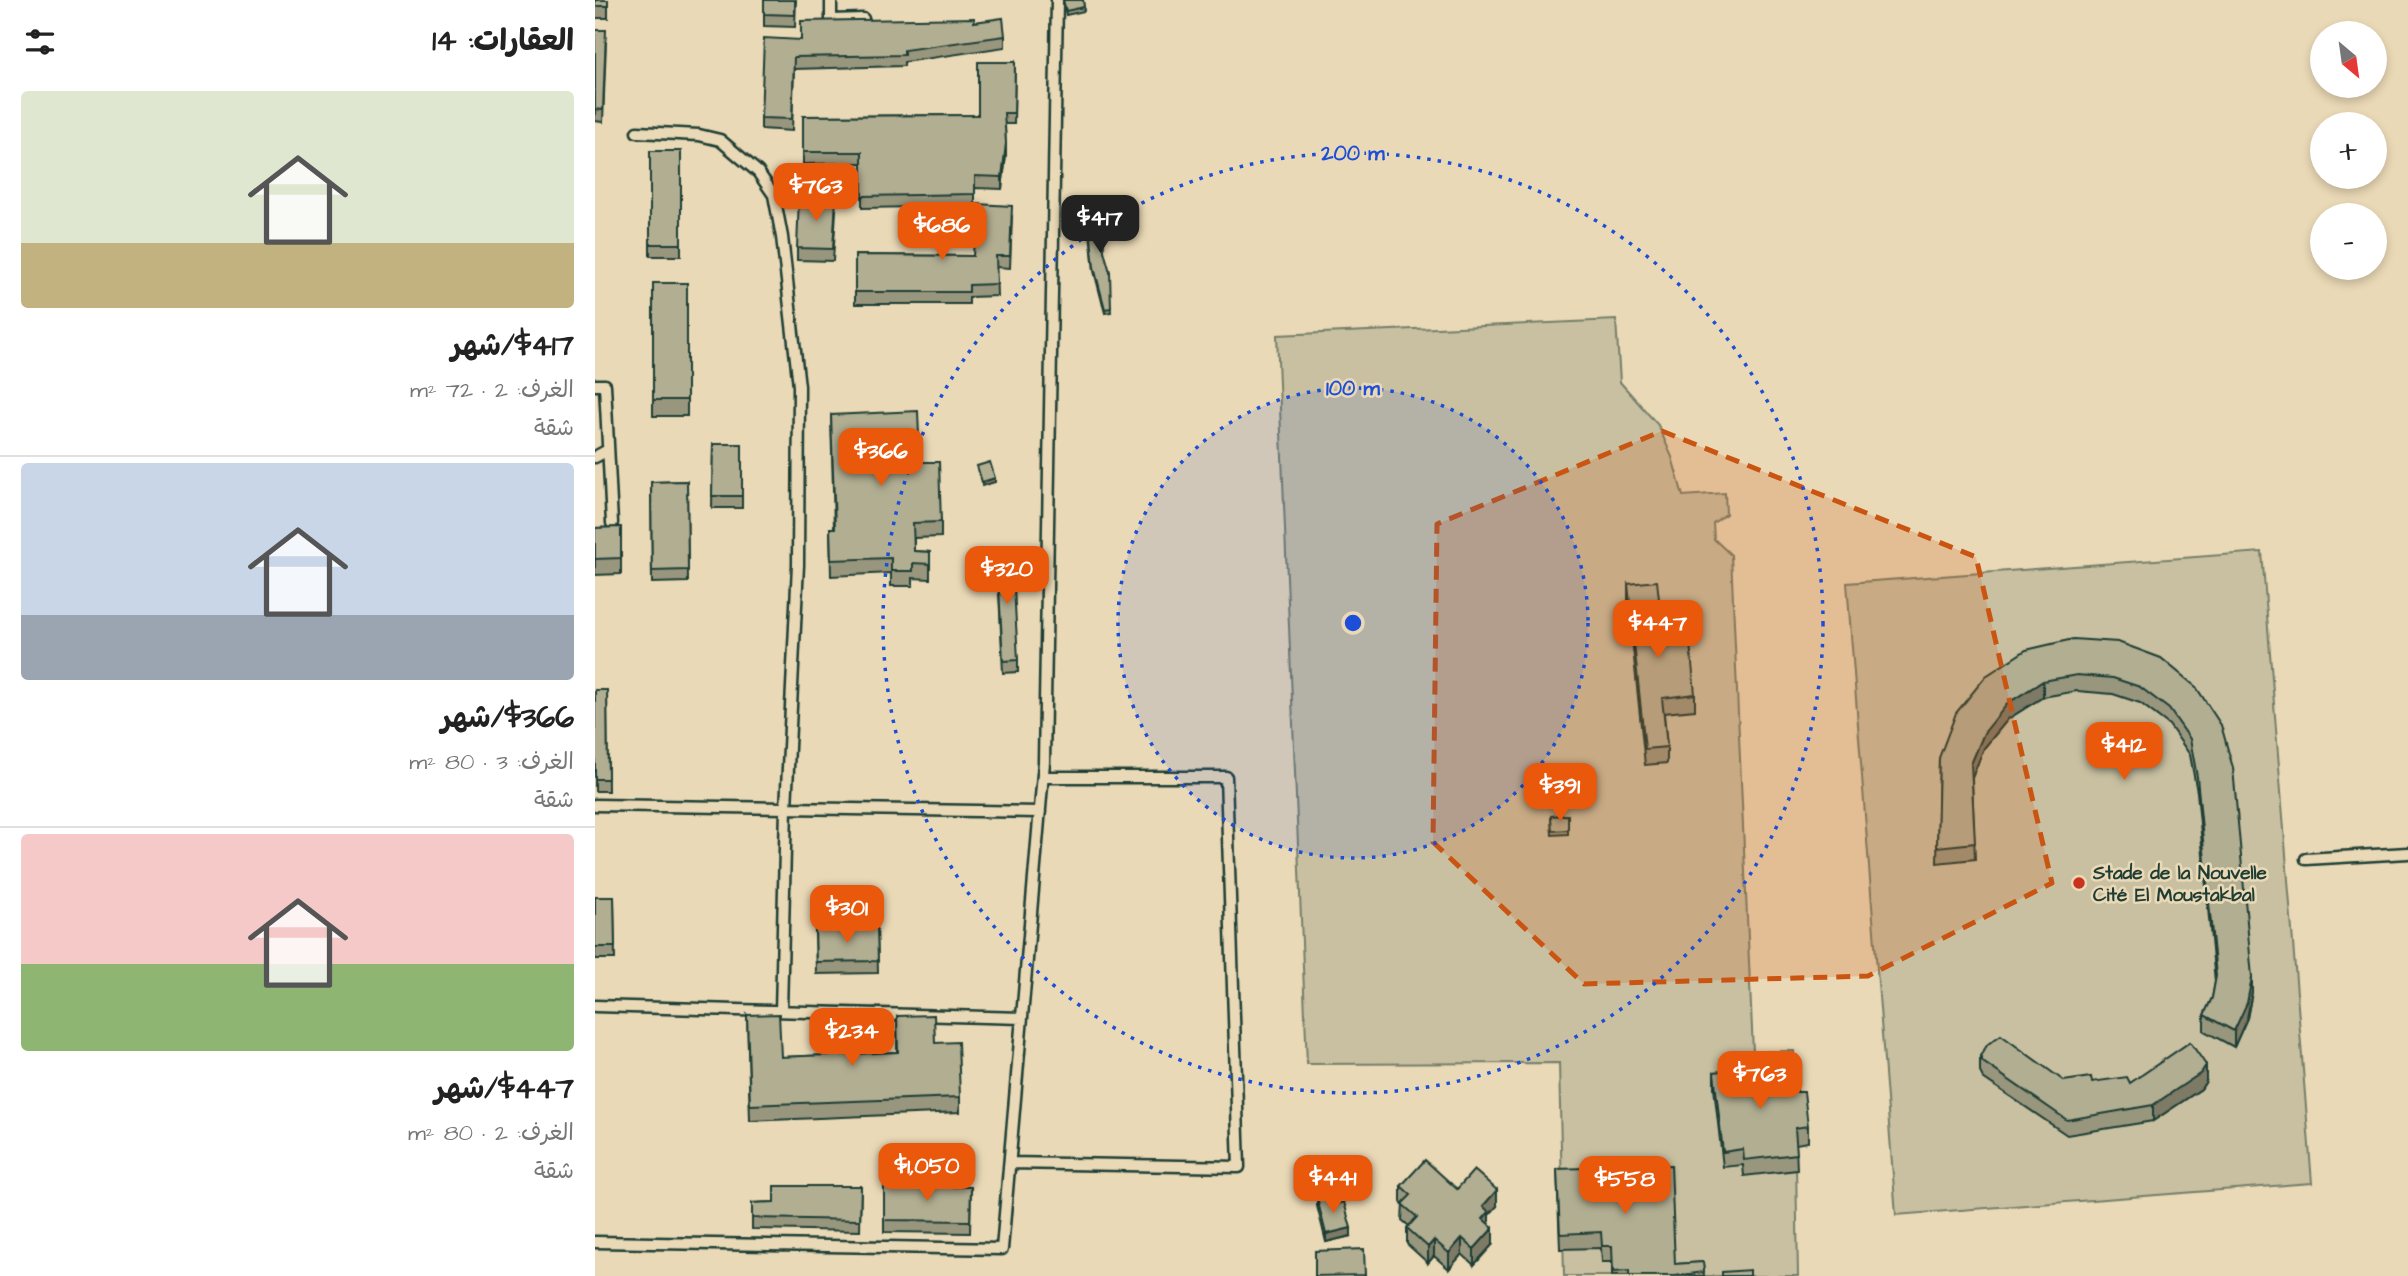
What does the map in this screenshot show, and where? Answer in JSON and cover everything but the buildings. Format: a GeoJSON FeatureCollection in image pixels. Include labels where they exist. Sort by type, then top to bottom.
{"type":"FeatureCollection","features":[{"type":"Feature","properties":{"kind":"lane"},"geometry":{"type":"LineString","coordinates":[[831,0],[831,20],[863,19]]}},
{"type":"Feature","properties":{"kind":"lane"},"geometry":{"type":"LineString","coordinates":[[595,1242],[1002,1250],[1043,777],[1057,0]]}},
{"type":"Feature","properties":{"kind":"lane"},"geometry":{"type":"LineString","coordinates":[[637,132],[699,135],[720,140],[758,172],[774,195],[782,237],[799,386],[798,565],[786,808],[781,1011]]}},
{"type":"Feature","properties":{"kind":"lane"},"geometry":{"type":"LineString","coordinates":[[595,385],[605,385],[612,523]]}},
{"type":"Feature","properties":{"kind":"lane"},"geometry":{"type":"LineString","coordinates":[[595,457],[608,450]]}},
{"type":"Feature","properties":{"kind":"lane"},"geometry":{"type":"LineString","coordinates":[[1010,1163],[1239,1167],[1226,777],[1043,777]]}},
{"type":"Feature","properties":{"kind":"lane"},"geometry":{"type":"LineString","coordinates":[[595,805],[1040,812]]}},
{"type":"Feature","properties":{"kind":"lane"},"geometry":{"type":"LineString","coordinates":[[2306,859],[2408,853]]}},
{"type":"Feature","properties":{"kind":"lane"},"geometry":{"type":"LineString","coordinates":[[595,1006],[1022,1018]]}},
{"type":"Feature","properties":{"kind":"highlighted area"},"geometry":{"type":"Polygon","coordinates":[[[1662,431],[1976,557],[2052,883],[1868,976],[1584,984],[1433,842],[1437,524],[1662,431]]]}},
{"type":"Feature","properties":{"kind":"shaded area"},"geometry":{"type":"Polygon","coordinates":[[[1616,320],[1620,382],[1658,425],[1672,457],[1683,496],[1725,493],[1726,514],[1713,523],[1714,539],[1731,555],[1753,1052],[1794,1051],[1798,1276],[1564,1276],[1559,1063],[1307,1064],[1277,335],[1616,320]]]}},
{"type":"Feature","properties":{"kind":"shaded area","name":"Stade de la Nouvelle Cité El Moustakbal"},"geometry":{"type":"Polygon","coordinates":[[[2262,552],[2312,1183],[1896,1215],[1847,583],[2262,552]]]}},
{"type":"Feature","properties":{"kind":"place","name":"Stade de la Nouvelle Cité El Moustakbal"},"geometry":{"type":"Point","coordinates":[2079,883]}}]}
